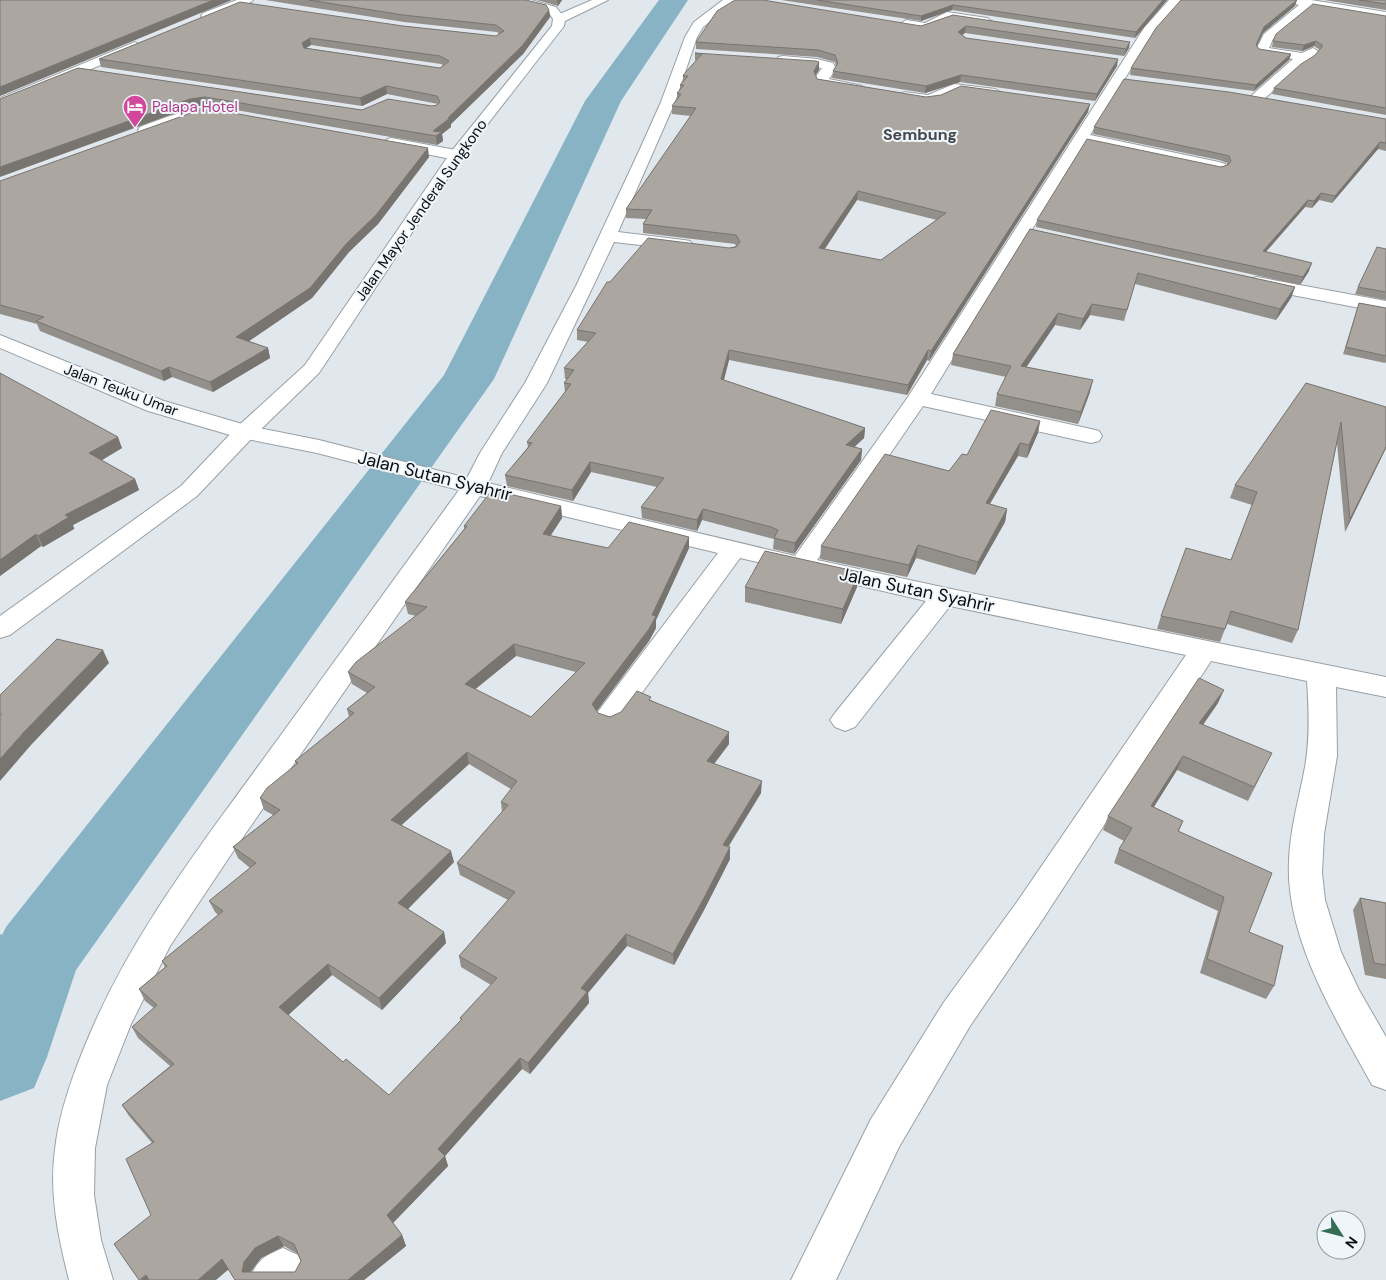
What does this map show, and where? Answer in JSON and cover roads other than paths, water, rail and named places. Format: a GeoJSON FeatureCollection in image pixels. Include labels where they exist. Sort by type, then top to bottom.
{"type":"FeatureCollection","features":[{"type":"Feature","properties":{"kind":"street"},"geometry":{"type":"LineString","coordinates":[[518,0],[552,9],[559,19],[602,0]]}},
{"type":"Feature","properties":{"kind":"street"},"geometry":{"type":"LineString","coordinates":[[91,1280],[80,1240],[73,1195],[75,1148],[88,1085],[114,1019],[158,936],[469,486],[536,384],[608,236],[668,102],[693,55],[698,25],[730,0]]}},
{"type":"Feature","properties":{"kind":"street"},"geometry":{"type":"LineString","coordinates":[[709,15],[746,0]]}},
{"type":"Feature","properties":{"kind":"street"},"geometry":{"type":"LineString","coordinates":[[801,565],[918,398],[1082,138],[1135,43],[1176,0]]}},
{"type":"Feature","properties":{"kind":"street"},"geometry":{"type":"LineString","coordinates":[[1291,0],[1386,16]]}},
{"type":"Feature","properties":{"kind":"street"},"geometry":{"type":"LineString","coordinates":[[194,22],[243,2],[258,6]]}},
{"type":"Feature","properties":{"kind":"street"},"geometry":{"type":"LineString","coordinates":[[1306,58],[1262,50],[1268,37],[1308,3]]}},
{"type":"Feature","properties":{"kind":"street"},"geometry":{"type":"LineString","coordinates":[[896,23],[927,26],[952,16],[996,23]]}},
{"type":"Feature","properties":{"kind":"street","name":"Jalan Mayor Jenderal Sungkono"},"geometry":{"type":"LineString","coordinates":[[0,629],[189,491],[245,432],[312,369],[456,155],[554,31],[559,19]]}},
{"type":"Feature","properties":{"kind":"street"},"geometry":{"type":"LineString","coordinates":[[0,103],[150,40]]}},
{"type":"Feature","properties":{"kind":"street"},"geometry":{"type":"LineString","coordinates":[[1258,97],[1293,65],[1306,58],[1318,48]]}},
{"type":"Feature","properties":{"kind":"street"},"geometry":{"type":"LineString","coordinates":[[772,60],[817,63],[828,66],[829,69],[822,78],[822,82],[874,91]]}},
{"type":"Feature","properties":{"kind":"street"},"geometry":{"type":"LineString","coordinates":[[1122,67],[1138,81]]}},
{"type":"Feature","properties":{"kind":"street"},"geometry":{"type":"LineString","coordinates":[[78,70],[103,74]]}},
{"type":"Feature","properties":{"kind":"street"},"geometry":{"type":"LineString","coordinates":[[891,94],[930,99],[954,88],[1007,94]]}},
{"type":"Feature","properties":{"kind":"street"},"geometry":{"type":"LineString","coordinates":[[1243,95],[1277,101]]}},
{"type":"Feature","properties":{"kind":"street"},"geometry":{"type":"LineString","coordinates":[[1082,105],[1100,108]]}},
{"type":"Feature","properties":{"kind":"street"},"geometry":{"type":"LineString","coordinates":[[130,136],[198,112],[207,111],[236,116]]}},
{"type":"Feature","properties":{"kind":"street"},"geometry":{"type":"LineString","coordinates":[[1082,138],[1219,167]]}},
{"type":"Feature","properties":{"kind":"street"},"geometry":{"type":"LineString","coordinates":[[380,141],[456,155]]}},
{"type":"Feature","properties":{"kind":"street"},"geometry":{"type":"LineString","coordinates":[[1022,231],[1041,236]]}},
{"type":"Feature","properties":{"kind":"street"},"geometry":{"type":"LineString","coordinates":[[608,236],[701,247]]}},
{"type":"Feature","properties":{"kind":"street"},"geometry":{"type":"LineString","coordinates":[[1242,279],[1307,294],[1386,307]]}},
{"type":"Feature","properties":{"kind":"street","name":"Jalan Teuku Umar"},"geometry":{"type":"LineString","coordinates":[[0,341],[156,406],[245,432]]}},
{"type":"Feature","properties":{"kind":"street"},"geometry":{"type":"LineString","coordinates":[[918,398],[1091,436]]}},
{"type":"Feature","properties":{"kind":"street","name":"Jalan Sutan Syahrir"},"geometry":{"type":"LineString","coordinates":[[245,432],[344,453],[469,486],[801,565],[1386,687]]}},
{"type":"Feature","properties":{"kind":"street"},"geometry":{"type":"LineString","coordinates":[[610,716],[734,549]]}},
{"type":"Feature","properties":{"kind":"street"},"geometry":{"type":"LineString","coordinates":[[845,720],[944,596]]}},
{"type":"Feature","properties":{"kind":"street"},"geometry":{"type":"LineString","coordinates":[[813,1280],[885,1133],[957,1014],[1029,912],[1205,649]]}},
{"type":"Feature","properties":{"kind":"street"},"geometry":{"type":"LineString","coordinates":[[1321,673],[1323,714],[1320,767],[1312,798],[1305,872],[1310,916],[1336,979],[1386,1072]]}},
{"type":"Feature","properties":{"kind":"waterway"},"geometry":{"type":"LineString","coordinates":[[0,1057],[37,954],[468,379],[603,101],[674,0]]}},
{"type":"Feature","properties":{"kind":"waterway"},"geometry":{"type":"LineString","coordinates":[[0,940],[37,954]]}},
{"type":"Feature","properties":{"kind":"place","name":"Palapa Hotel"},"geometry":{"type":"Point","coordinates":[135,128]}},
{"type":"Feature","properties":{"kind":"district","name":"Sembung"},"geometry":{"type":"Point","coordinates":[920,134]}}]}
